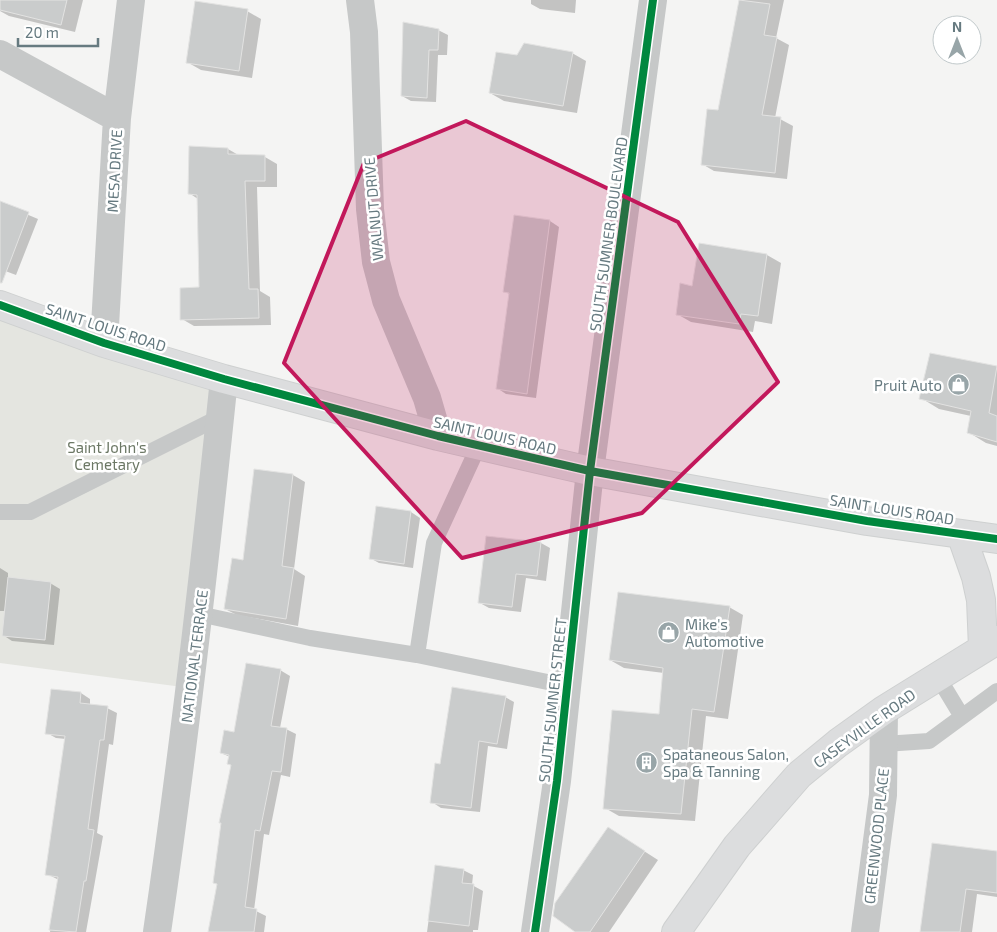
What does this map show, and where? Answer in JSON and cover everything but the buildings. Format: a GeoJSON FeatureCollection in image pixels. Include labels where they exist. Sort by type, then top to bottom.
{"type":"FeatureCollection","features":[{"type":"Feature","properties":{"kind":"street","name":"MESA DRIVE"},"geometry":{"type":"LineString","coordinates":[[104,343],[118,118],[131,0]]}},
{"type":"Feature","properties":{"kind":"street","name":"WALNUT DRIVE"},"geometry":{"type":"LineString","coordinates":[[360,0],[364,32],[370,209],[376,262],[386,300],[428,398],[438,436]]}},
{"type":"Feature","properties":{"kind":"street","name":"SOUTH SUMNER BOULEVARD"},"geometry":{"type":"LineString","coordinates":[[590,471],[653,0]]}},
{"type":"Feature","properties":{"kind":"street"},"geometry":{"type":"LineString","coordinates":[[0,54],[118,118]]}},
{"type":"Feature","properties":{"kind":"street","name":"SAINT LOUIS ROAD"},"geometry":{"type":"LineString","coordinates":[[0,305],[104,343],[224,379],[438,436],[590,471],[867,521],[997,539]]}},
{"type":"Feature","properties":{"kind":"street","name":"NATIONAL TERRACE"},"geometry":{"type":"LineString","coordinates":[[157,932],[179,783],[224,379]]}},
{"type":"Feature","properties":{"kind":"street","name":"SOUTH SUMNER STREET"},"geometry":{"type":"LineString","coordinates":[[535,932],[557,780],[590,471]]}},
{"type":"Feature","properties":{"kind":"street"},"geometry":{"type":"LineString","coordinates":[[961,534],[976,577],[990,644]]}},
{"type":"Feature","properties":{"kind":"street","name":"CASEYVILLE ROAD"},"geometry":{"type":"LineString","coordinates":[[676,932],[738,846],[799,775],[884,710],[990,644]]}},
{"type":"Feature","properties":{"kind":"street","name":"GREENWOOD PLACE"},"geometry":{"type":"LineString","coordinates":[[865,932],[883,795],[884,710]]}},
{"type":"Feature","properties":{"kind":"lane"},"geometry":{"type":"LineString","coordinates":[[0,512],[30,512],[220,417]]}},
{"type":"Feature","properties":{"kind":"lane"},"geometry":{"type":"LineString","coordinates":[[417,655],[434,543],[479,445]]}},
{"type":"Feature","properties":{"kind":"lane"},"geometry":{"type":"LineString","coordinates":[[199,614],[310,638],[417,655],[568,686]]}},
{"type":"Feature","properties":{"kind":"lane"},"geometry":{"type":"LineString","coordinates":[[938,676],[961,715]]}},
{"type":"Feature","properties":{"kind":"lane"},"geometry":{"type":"LineString","coordinates":[[884,744],[928,741],[997,690]]}},
{"type":"Feature","properties":{"kind":"highlighted area"},"geometry":{"type":"Polygon","coordinates":[[[466,121],[678,222],[778,382],[642,513],[462,558],[284,363],[364,163],[466,121]]]}},
{"type":"Feature","properties":{"kind":"green space","name":"Saint John's Cemetary"},"geometry":{"type":"Polygon","coordinates":[[[0,305],[224,379],[190,688],[0,663],[0,305]]]}},
{"type":"Feature","properties":{"kind":"cycle path"},"geometry":{"type":"LineString","coordinates":[[535,932],[557,781],[590,471],[653,0]]}},
{"type":"Feature","properties":{"kind":"cycle path"},"geometry":{"type":"LineString","coordinates":[[0,305],[104,343],[224,379],[438,436],[590,471],[867,521],[997,539]]}},
{"type":"Feature","properties":{"kind":"place","name":"Pruit Auto"},"geometry":{"type":"Point","coordinates":[958,385]}},
{"type":"Feature","properties":{"kind":"place","name":"Mike's Automotive"},"geometry":{"type":"Point","coordinates":[669,633]}},
{"type":"Feature","properties":{"kind":"place","name":"Spataneous Salon, Spa & Tanning"},"geometry":{"type":"Point","coordinates":[647,763]}}]}
